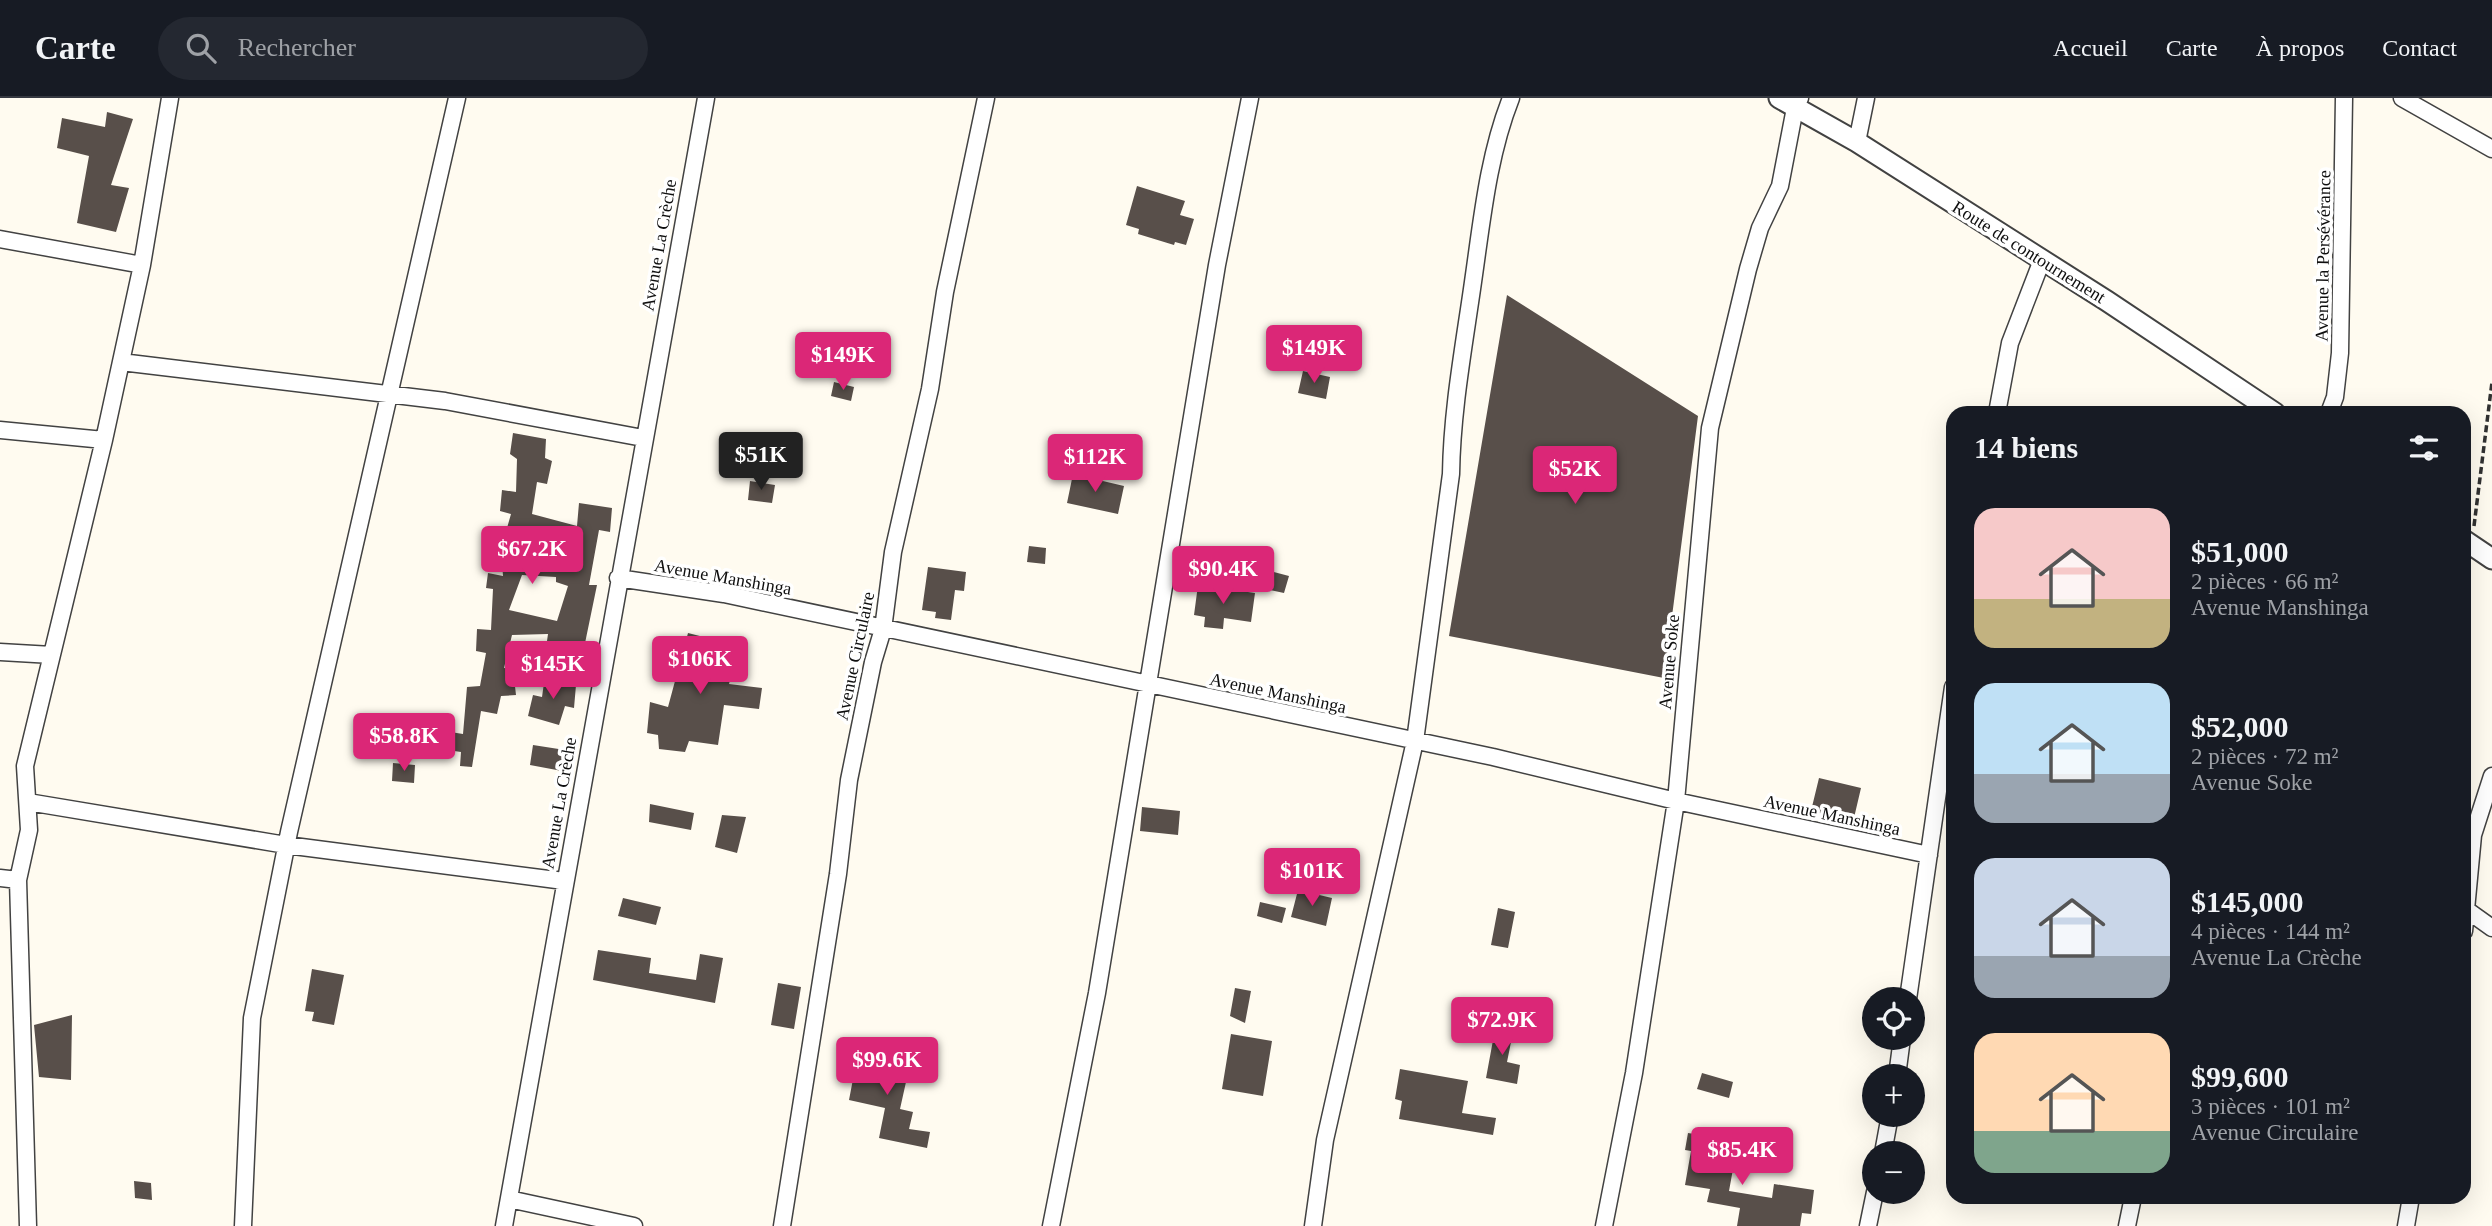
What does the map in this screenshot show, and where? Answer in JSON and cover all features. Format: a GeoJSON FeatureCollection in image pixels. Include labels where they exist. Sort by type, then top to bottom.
{"type":"FeatureCollection","features":[{"type":"Feature","properties":{"kind":"street"},"geometry":{"type":"LineString","coordinates":[[28,1226],[18,880],[29,830],[24,785],[25,766],[121,362],[142,265],[170,98]]}},
{"type":"Feature","properties":{"kind":"street"},"geometry":{"type":"LineString","coordinates":[[243,1226],[252,1018],[286,845],[457,98]]}},
{"type":"Feature","properties":{"kind":"street","name":"Avenue La Crèche"},"geometry":{"type":"LineString","coordinates":[[504,1226],[706,98]]}},
{"type":"Feature","properties":{"kind":"street","name":"Avenue Circulaire"},"geometry":{"type":"LineString","coordinates":[[782,1226],[838,874],[849,780],[873,663],[883,629],[893,552],[930,389],[945,292],[986,98]]}},
{"type":"Feature","properties":{"kind":"street"},"geometry":{"type":"LineString","coordinates":[[1051,1226],[1097,993],[1217,265],[1250,98]]}},
{"type":"Feature","properties":{"kind":"street"},"geometry":{"type":"LineString","coordinates":[[1313,1226],[1325,1140],[1415,741],[1451,474],[1451,438],[1462,352],[1487,188],[1511,98]]}},
{"type":"Feature","properties":{"kind":"street"},"geometry":{"type":"LineString","coordinates":[[1857,142],[1866,98]]}},
{"type":"Feature","properties":{"kind":"street","name":"Avenue la Persévérance"},"geometry":{"type":"LineString","coordinates":[[2332,406],[2340,353],[2344,98]]}},
{"type":"Feature","properties":{"kind":"street"},"geometry":{"type":"LineString","coordinates":[[2402,98],[2492,149]]}},
{"type":"Feature","properties":{"kind":"street","name":"Route de contournement"},"geometry":{"type":"LineString","coordinates":[[1791,101],[2042,260],[2264,406]]}},
{"type":"Feature","properties":{"kind":"street","name":"Avenue Soke"},"geometry":{"type":"LineString","coordinates":[[1604,1226],[1633,1073],[1676,801],[1710,428],[1748,269],[1760,228],[1780,186],[1791,101]]}},
{"type":"Feature","properties":{"kind":"street"},"geometry":{"type":"LineString","coordinates":[[0,239],[142,265]]}},
{"type":"Feature","properties":{"kind":"street"},"geometry":{"type":"LineString","coordinates":[[1998,406],[2010,343],[2042,260]]}},
{"type":"Feature","properties":{"kind":"street"},"geometry":{"type":"LineString","coordinates":[[121,362],[444,401],[643,438]]}},
{"type":"Feature","properties":{"kind":"street"},"geometry":{"type":"LineString","coordinates":[[0,430],[104,440]]}},
{"type":"Feature","properties":{"kind":"street"},"geometry":{"type":"LineString","coordinates":[[2471,544],[2492,558]]}},
{"type":"Feature","properties":{"kind":"street","name":"Avenue Manshinga"},"geometry":{"type":"LineString","coordinates":[[618,578],[724,593],[1415,741],[1929,855]]}},
{"type":"Feature","properties":{"kind":"street"},"geometry":{"type":"LineString","coordinates":[[0,652],[52,655]]}},
{"type":"Feature","properties":{"kind":"street"},"geometry":{"type":"LineString","coordinates":[[1910,987],[1946,736]]}},
{"type":"Feature","properties":{"kind":"street"},"geometry":{"type":"LineString","coordinates":[[2471,854],[2473,835],[2492,776]]}},
{"type":"Feature","properties":{"kind":"street"},"geometry":{"type":"LineString","coordinates":[[28,802],[286,845],[564,881]]}},
{"type":"Feature","properties":{"kind":"street"},"geometry":{"type":"LineString","coordinates":[[0,878],[18,880]]}},
{"type":"Feature","properties":{"kind":"street"},"geometry":{"type":"LineString","coordinates":[[2471,913],[2492,928]]}},
{"type":"Feature","properties":{"kind":"street"},"geometry":{"type":"LineString","coordinates":[[509,1199],[634,1226]]}},
{"type":"Feature","properties":{"kind":"street"},"geometry":{"type":"LineString","coordinates":[[1868,1226],[1873,1204]]}},
{"type":"Feature","properties":{"kind":"street"},"geometry":{"type":"LineString","coordinates":[[2127,1226],[2132,1204]]}},
{"type":"Feature","properties":{"kind":"street"},"geometry":{"type":"LineString","coordinates":[[2406,1226],[2411,1204]]}},
{"type":"Feature","properties":{"kind":"path"},"geometry":{"type":"LineString","coordinates":[[2471,522],[2492,382]]}},
{"type":"Feature","properties":{"kind":"building"},"geometry":{"type":"Polygon","coordinates":[[[107,112],[133,119],[111,185],[129,188],[116,232],[77,223],[89,156],[57,148],[62,118],[105,127],[107,112]]]}},
{"type":"Feature","properties":{"kind":"building"},"geometry":{"type":"Polygon","coordinates":[[[1137,186],[1185,201],[1180,215],[1194,219],[1186,245],[1175,242],[1174,245],[1138,234],[1139,229],[1126,225],[1137,186]]]}},
{"type":"Feature","properties":{"kind":"building"},"geometry":{"type":"Polygon","coordinates":[[[1507,295],[1698,416],[1664,678],[1449,636],[1507,295]]]}},
{"type":"Feature","properties":{"kind":"building"},"geometry":{"type":"Polygon","coordinates":[[[1303,371],[1330,377],[1326,399],[1298,393],[1303,371]]]}},
{"type":"Feature","properties":{"kind":"building"},"geometry":{"type":"Polygon","coordinates":[[[834,382],[854,387],[851,401],[831,396],[834,382]]]}},
{"type":"Feature","properties":{"kind":"building"},"geometry":{"type":"Polygon","coordinates":[[[513,433],[546,439],[545,458],[552,461],[547,484],[537,482],[532,514],[577,526],[579,503],[612,508],[610,532],[599,530],[589,585],[597,585],[584,648],[547,641],[548,634],[512,635],[504,668],[513,669],[516,695],[501,696],[497,714],[481,711],[472,767],[460,766],[461,752],[441,749],[444,731],[463,734],[467,687],[480,686],[486,653],[476,651],[477,629],[491,630],[493,589],[486,588],[488,573],[503,576],[501,549],[511,514],[500,511],[502,490],[516,492],[517,459],[510,454],[513,433]],[[522,575],[509,610],[557,621],[568,586],[556,582],[556,577],[522,575]]]}},
{"type":"Feature","properties":{"kind":"building"},"geometry":{"type":"Polygon","coordinates":[[[1073,474],[1124,486],[1118,514],[1067,503],[1073,474]]]}},
{"type":"Feature","properties":{"kind":"building"},"geometry":{"type":"Polygon","coordinates":[[[750,481],[775,485],[772,503],[748,500],[750,481]]]}},
{"type":"Feature","properties":{"kind":"building"},"geometry":{"type":"Polygon","coordinates":[[[1029,546],[1046,548],[1045,564],[1027,562],[1029,546]]]}},
{"type":"Feature","properties":{"kind":"building"},"geometry":{"type":"Polygon","coordinates":[[[928,567],[966,572],[964,591],[955,590],[951,620],[935,618],[936,612],[922,610],[928,567]]]}},
{"type":"Feature","properties":{"kind":"building"},"geometry":{"type":"Polygon","coordinates":[[[1270,571],[1289,576],[1284,593],[1266,589],[1270,571]]]}},
{"type":"Feature","properties":{"kind":"building"},"geometry":{"type":"Polygon","coordinates":[[[1198,585],[1255,593],[1251,622],[1224,618],[1223,629],[1204,627],[1205,617],[1194,615],[1198,585]]]}},
{"type":"Feature","properties":{"kind":"building"},"geometry":{"type":"Polygon","coordinates":[[[688,633],[739,646],[729,684],[762,688],[759,709],[724,705],[718,745],[689,741],[685,752],[659,749],[658,735],[647,733],[650,702],[668,707],[688,633]]]}},
{"type":"Feature","properties":{"kind":"building"},"geometry":{"type":"Polygon","coordinates":[[[545,676],[576,685],[574,708],[565,706],[559,725],[528,716],[533,695],[542,697],[545,676]]]}},
{"type":"Feature","properties":{"kind":"building"},"geometry":{"type":"Polygon","coordinates":[[[533,745],[565,750],[562,771],[530,765],[533,745]]]}},
{"type":"Feature","properties":{"kind":"building"},"geometry":{"type":"Polygon","coordinates":[[[393,763],[415,765],[414,783],[392,781],[393,763]]]}},
{"type":"Feature","properties":{"kind":"building"},"geometry":{"type":"Polygon","coordinates":[[[1819,778],[1861,788],[1853,822],[1811,811],[1819,778]]]}},
{"type":"Feature","properties":{"kind":"building"},"geometry":{"type":"Polygon","coordinates":[[[650,804],[694,813],[691,830],[649,822],[650,804]]]}},
{"type":"Feature","properties":{"kind":"building"},"geometry":{"type":"Polygon","coordinates":[[[1142,807],[1180,811],[1178,835],[1140,831],[1142,807]]]}},
{"type":"Feature","properties":{"kind":"building"},"geometry":{"type":"Polygon","coordinates":[[[722,815],[746,817],[737,853],[715,847],[722,815]]]}},
{"type":"Feature","properties":{"kind":"building"},"geometry":{"type":"Polygon","coordinates":[[[1298,890],[1332,898],[1326,926],[1291,917],[1298,890]]]}},
{"type":"Feature","properties":{"kind":"building"},"geometry":{"type":"Polygon","coordinates":[[[623,898],[661,907],[656,925],[618,916],[623,898]]]}},
{"type":"Feature","properties":{"kind":"building"},"geometry":{"type":"Polygon","coordinates":[[[1260,902],[1286,908],[1282,923],[1257,916],[1260,902]]]}},
{"type":"Feature","properties":{"kind":"building"},"geometry":{"type":"Polygon","coordinates":[[[1498,908],[1515,912],[1508,948],[1491,945],[1498,908]]]}},
{"type":"Feature","properties":{"kind":"building"},"geometry":{"type":"Polygon","coordinates":[[[598,950],[651,958],[649,973],[696,980],[700,954],[723,958],[715,1003],[593,980],[598,950]]]}},
{"type":"Feature","properties":{"kind":"building"},"geometry":{"type":"Polygon","coordinates":[[[312,969],[344,975],[334,1025],[312,1021],[314,1012],[305,1011],[312,969]]]}},
{"type":"Feature","properties":{"kind":"building"},"geometry":{"type":"Polygon","coordinates":[[[778,983],[801,987],[794,1029],[771,1025],[778,983]]]}},
{"type":"Feature","properties":{"kind":"building"},"geometry":{"type":"Polygon","coordinates":[[[1235,988],[1251,991],[1245,1023],[1230,1016],[1235,988]]]}},
{"type":"Feature","properties":{"kind":"building"},"geometry":{"type":"Polygon","coordinates":[[[72,1015],[71,1080],[39,1077],[34,1025],[72,1015]]]}},
{"type":"Feature","properties":{"kind":"building"},"geometry":{"type":"Polygon","coordinates":[[[1496,1024],[1514,1027],[1507,1062],[1520,1065],[1517,1084],[1486,1078],[1496,1024]]]}},
{"type":"Feature","properties":{"kind":"building"},"geometry":{"type":"Polygon","coordinates":[[[1231,1034],[1272,1041],[1263,1096],[1222,1089],[1231,1034]]]}},
{"type":"Feature","properties":{"kind":"building"},"geometry":{"type":"Polygon","coordinates":[[[858,1053],[910,1064],[900,1109],[913,1112],[909,1129],[930,1132],[927,1148],[879,1138],[885,1108],[849,1100],[858,1053]]]}},
{"type":"Feature","properties":{"kind":"building"},"geometry":{"type":"Polygon","coordinates":[[[1400,1069],[1468,1081],[1462,1113],[1496,1118],[1493,1135],[1399,1119],[1402,1101],[1395,1099],[1400,1069]]]}},
{"type":"Feature","properties":{"kind":"building"},"geometry":{"type":"Polygon","coordinates":[[[1702,1073],[1733,1082],[1729,1098],[1697,1089],[1702,1073]]]}},
{"type":"Feature","properties":{"kind":"building"},"geometry":{"type":"Polygon","coordinates":[[[1688,1133],[1731,1140],[1726,1168],[1733,1169],[1729,1191],[1772,1198],[1774,1184],[1814,1190],[1811,1214],[1802,1213],[1800,1226],[1737,1226],[1740,1208],[1707,1202],[1710,1189],[1685,1185],[1691,1151],[1685,1150],[1688,1133]]]}},
{"type":"Feature","properties":{"kind":"building"},"geometry":{"type":"Polygon","coordinates":[[[134,1181],[151,1183],[152,1200],[135,1198],[134,1181]]]}}]}
